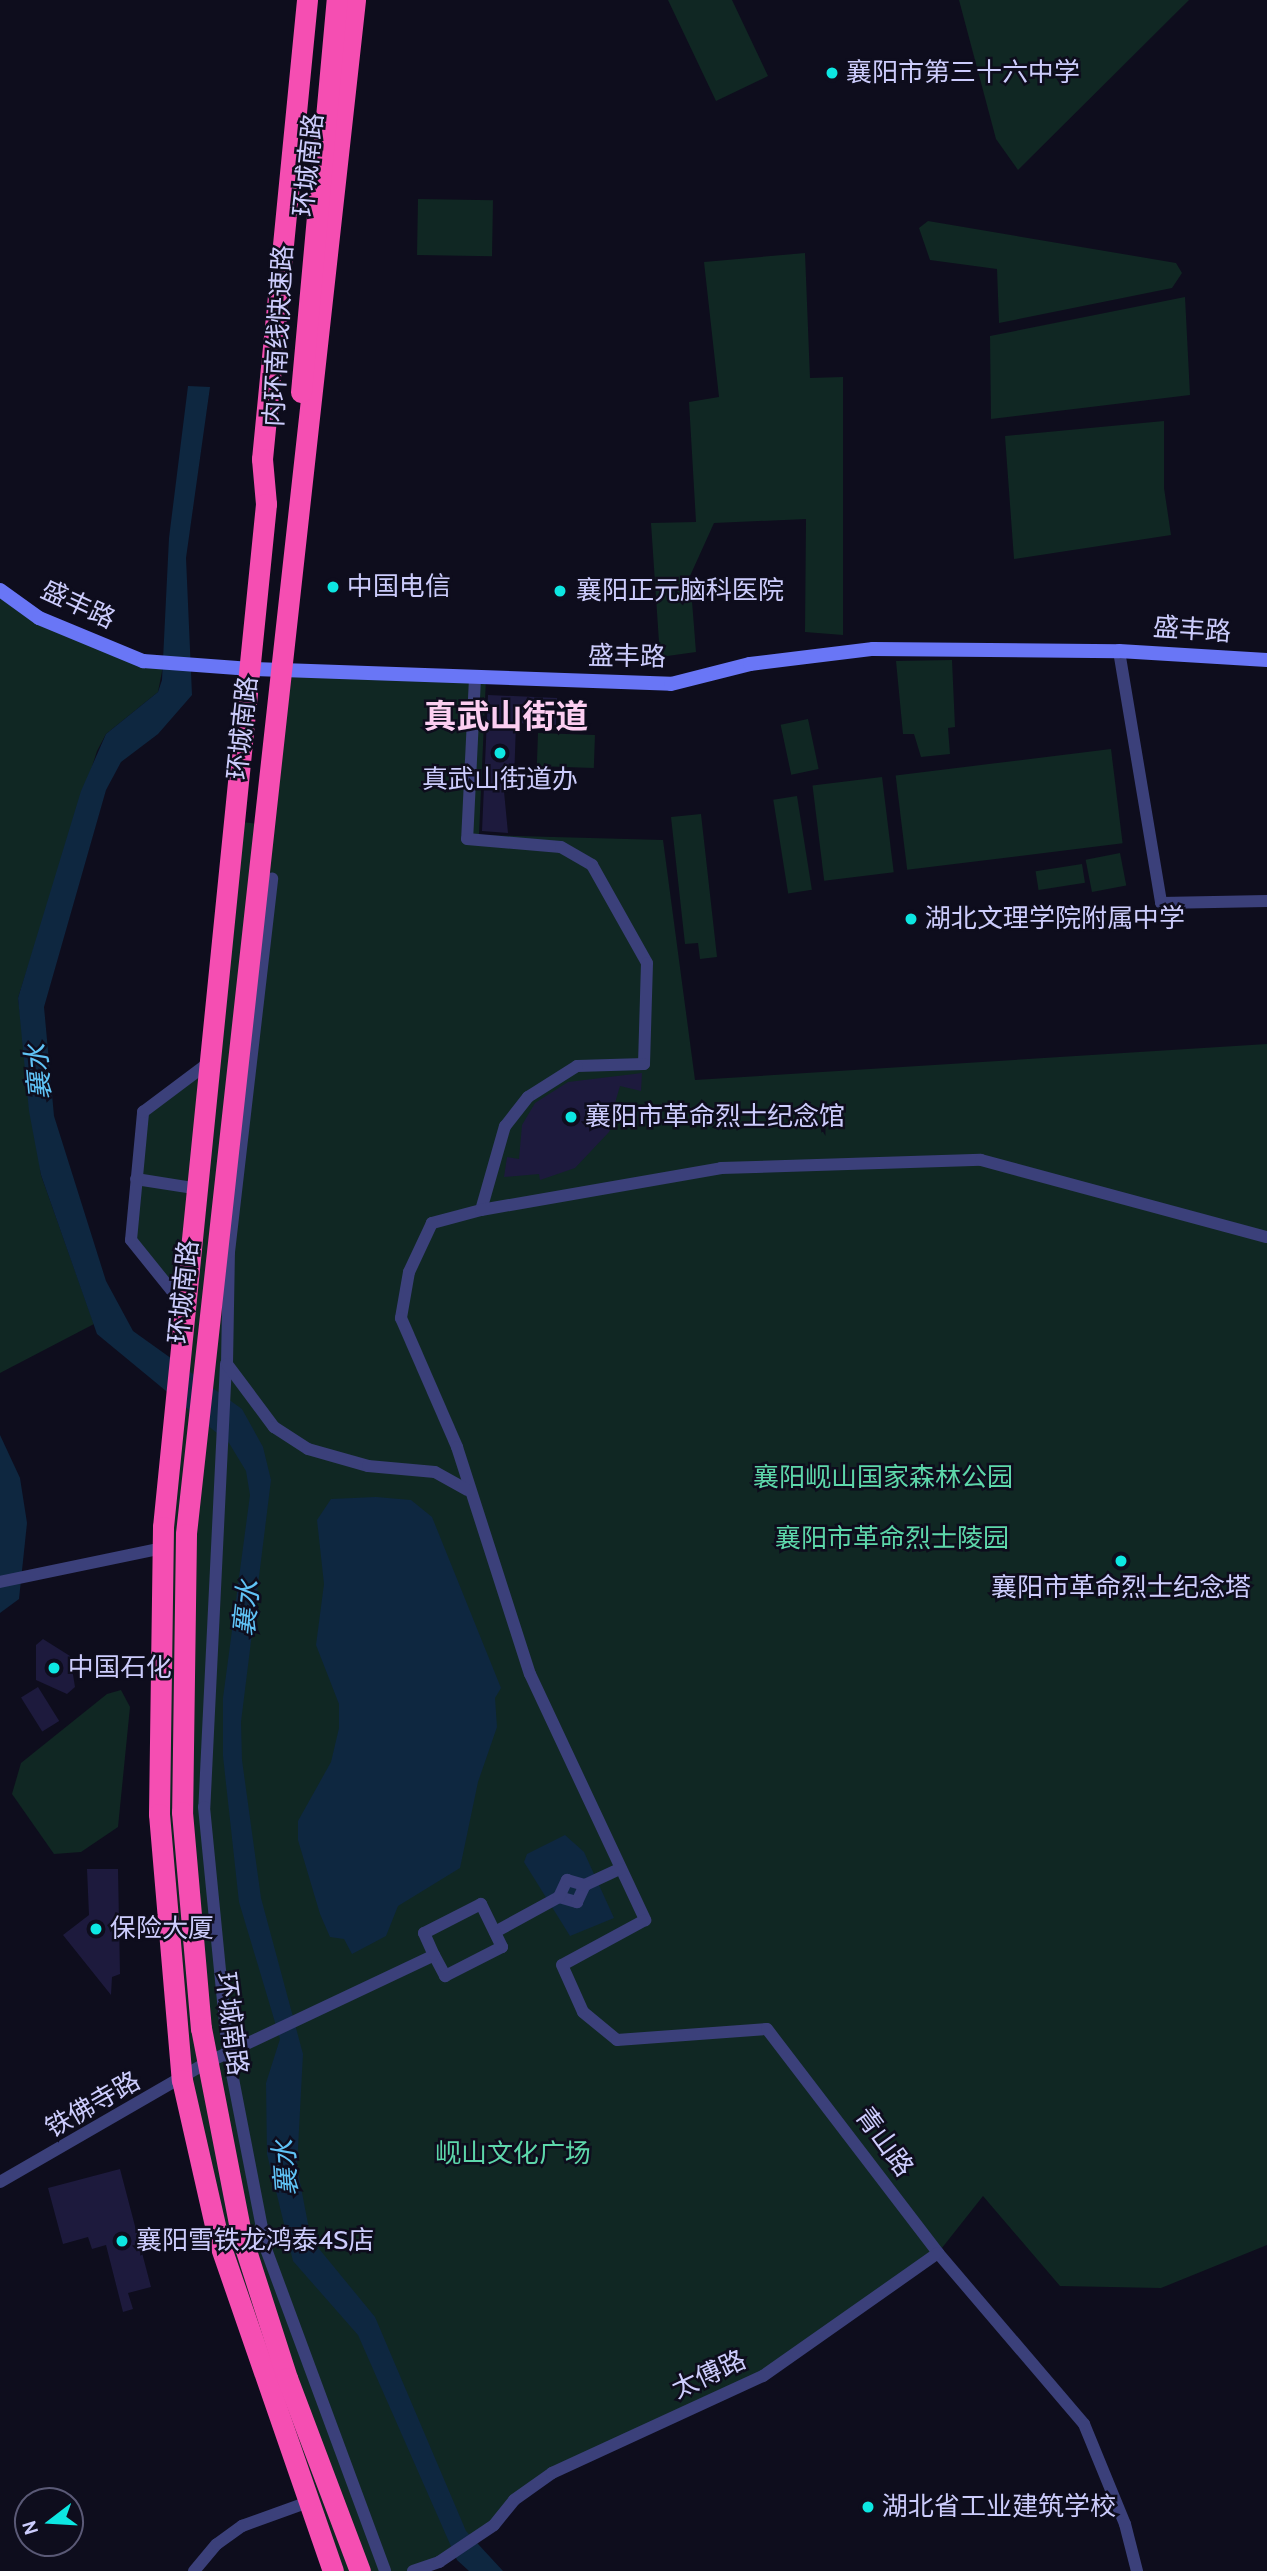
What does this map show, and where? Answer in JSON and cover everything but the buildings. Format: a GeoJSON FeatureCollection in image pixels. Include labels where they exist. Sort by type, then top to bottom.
{"type":"FeatureCollection","features":[{"type":"Feature","properties":{"kind":"highway","name":"环城南路"},"geometry":{"type":"LineString","coordinates":[[307,0],[262,459],[267,504],[163,1548],[159,1814],[182,2080],[218,2239],[306,2503],[333,2571]]}},
{"type":"Feature","properties":{"kind":"highway","name":"内环南线快速路"},"geometry":{"type":"LineString","coordinates":[[296,508],[294,341],[321,0]]}},
{"type":"Feature","properties":{"kind":"highway","name":"内环南线快速路"},"geometry":{"type":"LineString","coordinates":[[267,504],[294,341],[337,0]]}},
{"type":"Feature","properties":{"kind":"highway","name":"环城南路"},"geometry":{"type":"LineString","coordinates":[[355,0],[306,460],[296,508],[277,671],[187,1534],[182,1812],[206,2063],[242,2238],[287,2378],[360,2571]]}},
{"type":"Feature","properties":{"kind":"street","name":"盛丰路"},"geometry":{"type":"LineString","coordinates":[[0,590],[38,618],[143,661],[277,671],[671,684],[750,664],[873,649],[1119,651],[1267,660]]}},
{"type":"Feature","properties":{"kind":"street"},"geometry":{"type":"LineString","coordinates":[[1119,651],[1161,903],[1267,901]]}},
{"type":"Feature","properties":{"kind":"street"},"geometry":{"type":"LineString","coordinates":[[475,678],[467,839],[561,847],[592,865],[647,963],[644,1064],[577,1066],[528,1097],[505,1126],[488,1171],[481,1210]]}},
{"type":"Feature","properties":{"kind":"street"},"geometry":{"type":"LineString","coordinates":[[272,878],[229,1252],[227,1364],[204,1807],[228,2053],[266,2249],[384,2571]]}},
{"type":"Feature","properties":{"kind":"street"},"geometry":{"type":"LineString","coordinates":[[187,1319],[131,1240],[136,1179],[143,1112],[213,1060]]}},
{"type":"Feature","properties":{"kind":"street"},"geometry":{"type":"LineString","coordinates":[[555,1899],[577,1902],[585,1885],[620,1869],[530,1674],[467,1490],[457,1447],[401,1318],[409,1272],[432,1223],[481,1210],[721,1168],[981,1160],[1267,1237]]}},
{"type":"Feature","properties":{"kind":"street"},"geometry":{"type":"LineString","coordinates":[[136,1179],[200,1189]]}},
{"type":"Feature","properties":{"kind":"street"},"geometry":{"type":"LineString","coordinates":[[227,1364],[274,1427],[308,1449],[368,1466],[435,1472],[467,1490]]}},
{"type":"Feature","properties":{"kind":"street"},"geometry":{"type":"LineString","coordinates":[[0,1582],[163,1548]]}},
{"type":"Feature","properties":{"kind":"street","name":"青山路"},"geometry":{"type":"LineString","coordinates":[[620,1869],[645,1920],[562,1965],[593,2024],[617,2040],[767,2029],[799,2064],[938,2253],[1084,2424],[1125,2524],[1137,2571]]}},
{"type":"Feature","properties":{"kind":"street"},"geometry":{"type":"LineString","coordinates":[[495,1932],[555,1899],[567,1880],[585,1885]]}},
{"type":"Feature","properties":{"kind":"street"},"geometry":{"type":"LineString","coordinates":[[481,1904],[502,1947],[445,1976],[434,1955],[424,1933],[481,1904]]}},
{"type":"Feature","properties":{"kind":"street","name":"铁佛寺路"},"geometry":{"type":"LineString","coordinates":[[0,2182],[182,2080],[206,2063],[434,1955]]}},
{"type":"Feature","properties":{"kind":"street","name":"太傅路"},"geometry":{"type":"LineString","coordinates":[[413,2571],[439,2561],[494,2525],[514,2500],[552,2473],[762,2375],[938,2253]]}},
{"type":"Feature","properties":{"kind":"street"},"geometry":{"type":"LineString","coordinates":[[194,2571],[217,2544],[242,2526],[306,2503]]}},
{"type":"Feature","properties":{"kind":"green space"},"geometry":{"type":"Polygon","coordinates":[[[668,0],[732,0],[768,76],[716,101],[668,0]]]}},
{"type":"Feature","properties":{"kind":"green space"},"geometry":{"type":"Polygon","coordinates":[[[959,0],[1189,0],[1018,170],[996,139],[959,0]]]}},
{"type":"Feature","properties":{"kind":"green space"},"geometry":{"type":"Polygon","coordinates":[[[418,199],[493,200],[492,256],[417,255],[418,199]]]}},
{"type":"Feature","properties":{"kind":"green space"},"geometry":{"type":"Polygon","coordinates":[[[928,221],[1176,263],[1182,273],[1172,288],[999,323],[997,269],[930,260],[919,228],[928,221]]]}},
{"type":"Feature","properties":{"kind":"green space"},"geometry":{"type":"Polygon","coordinates":[[[805,253],[810,378],[843,377],[843,635],[805,632],[806,519],[714,523],[690,576],[696,652],[660,657],[651,523],[696,522],[689,402],[719,397],[704,262],[805,253]]]}},
{"type":"Feature","properties":{"kind":"green space"},"geometry":{"type":"Polygon","coordinates":[[[1185,297],[1190,395],[991,419],[990,336],[1185,297]]]}},
{"type":"Feature","properties":{"kind":"green space"},"geometry":{"type":"Polygon","coordinates":[[[1164,421],[1164,488],[1171,535],[1014,559],[1005,436],[1164,421]]]}},
{"type":"Feature","properties":{"kind":"green space"},"geometry":{"type":"Polygon","coordinates":[[[0,590],[39,618],[164,661],[158,692],[106,734],[97,751],[18,998],[41,1175],[94,1324],[0,1373],[0,590]]]}},
{"type":"Feature","properties":{"kind":"green space"},"geometry":{"type":"Polygon","coordinates":[[[952,660],[955,727],[948,728],[950,754],[921,757],[914,734],[903,734],[896,661],[952,660]]]}},
{"type":"Feature","properties":{"kind":"green space"},"geometry":{"type":"Polygon","coordinates":[[[277,671],[486,678],[479,835],[663,840],[695,1080],[1267,1044],[1267,2245],[1161,2288],[1060,2286],[983,2196],[938,2253],[763,2376],[552,2473],[503,2518],[419,2571],[333,2571],[266,2386],[182,2080],[159,1674],[188,1310],[131,1240],[143,1112],[213,1060],[236,821],[257,824],[277,671]]]}},
{"type":"Feature","properties":{"kind":"green space"},"geometry":{"type":"Polygon","coordinates":[[[808,719],[819,769],[791,775],[781,725],[808,719]]]}},
{"type":"Feature","properties":{"kind":"green space"},"geometry":{"type":"Polygon","coordinates":[[[538,733],[595,735],[594,768],[537,766],[538,733]]]}},
{"type":"Feature","properties":{"kind":"green space"},"geometry":{"type":"Polygon","coordinates":[[[1111,749],[1123,843],[907,870],[896,775],[1111,749]]]}},
{"type":"Feature","properties":{"kind":"green space"},"geometry":{"type":"Polygon","coordinates":[[[882,777],[894,872],[824,881],[813,786],[882,777]]]}},
{"type":"Feature","properties":{"kind":"green space"},"geometry":{"type":"Polygon","coordinates":[[[797,796],[812,890],[788,894],[773,800],[797,796]]]}},
{"type":"Feature","properties":{"kind":"green space"},"geometry":{"type":"Polygon","coordinates":[[[701,814],[717,957],[700,959],[698,943],[685,944],[671,817],[701,814]]]}},
{"type":"Feature","properties":{"kind":"green space"},"geometry":{"type":"Polygon","coordinates":[[[1120,853],[1126,885],[1092,892],[1086,860],[1120,853]]]}},
{"type":"Feature","properties":{"kind":"green space"},"geometry":{"type":"Polygon","coordinates":[[[1082,864],[1085,883],[1039,890],[1036,871],[1082,864]]]}},
{"type":"Feature","properties":{"kind":"green space"},"geometry":{"type":"Polygon","coordinates":[[[121,1690],[130,1707],[118,1827],[81,1852],[54,1854],[12,1794],[21,1763],[107,1694],[121,1690]]]}},
{"type":"Feature","properties":{"kind":"water","name":"襄水"},"geometry":{"type":"Polygon","coordinates":[[[188,386],[210,387],[186,558],[192,695],[158,734],[121,762],[106,790],[44,1007],[54,1116],[106,1281],[133,1331],[242,1409],[263,1447],[271,1480],[241,1722],[242,1760],[261,1898],[303,2054],[297,2167],[311,2239],[375,2317],[466,2531],[503,2571],[469,2571],[457,2560],[358,2335],[293,2261],[267,2154],[266,2083],[280,2039],[239,1902],[223,1756],[223,1698],[250,1495],[246,1471],[229,1443],[97,1334],[41,1175],[29,1111],[18,998],[81,791],[106,734],[158,692],[162,680],[169,538],[188,386]]]}},
{"type":"Feature","properties":{"kind":"water"},"geometry":{"type":"Polygon","coordinates":[[[0,1435],[20,1478],[27,1523],[19,1599],[0,1613],[0,1435]]]}},
{"type":"Feature","properties":{"kind":"water"},"geometry":{"type":"Polygon","coordinates":[[[376,1497],[411,1500],[432,1517],[501,1688],[495,1698],[497,1727],[478,1782],[460,1868],[398,1906],[386,1936],[352,1954],[344,1939],[330,1937],[320,1914],[298,1840],[298,1821],[331,1762],[339,1728],[339,1704],[316,1645],[324,1584],[317,1520],[331,1499],[376,1497]]]}},
{"type":"Feature","properties":{"kind":"water"},"geometry":{"type":"Polygon","coordinates":[[[565,1835],[584,1852],[614,1918],[570,1936],[524,1862],[527,1854],[565,1835]]]}},
{"type":"Feature","properties":{"kind":"place","name":"襄阳市第三十六中学"},"geometry":{"type":"Point","coordinates":[832,73]}},
{"type":"Feature","properties":{"kind":"place","name":"中国电信"},"geometry":{"type":"Point","coordinates":[333,587]}},
{"type":"Feature","properties":{"kind":"place","name":"襄阳正元脑科医院"},"geometry":{"type":"Point","coordinates":[560,591]}},
{"type":"Feature","properties":{"kind":"place","name":"真武山街道办"},"geometry":{"type":"Point","coordinates":[500,753]}},
{"type":"Feature","properties":{"kind":"place","name":"湖北文理学院附属中学"},"geometry":{"type":"Point","coordinates":[911,919]}},
{"type":"Feature","properties":{"kind":"place","name":"襄阳市革命烈士纪念馆"},"geometry":{"type":"Point","coordinates":[571,1117]}},
{"type":"Feature","properties":{"kind":"place","name":"襄阳市革命烈士纪念塔"},"geometry":{"type":"Point","coordinates":[1121,1561]}},
{"type":"Feature","properties":{"kind":"place","name":"中国石化"},"geometry":{"type":"Point","coordinates":[54,1668]}},
{"type":"Feature","properties":{"kind":"place","name":"保险大厦"},"geometry":{"type":"Point","coordinates":[96,1929]}},
{"type":"Feature","properties":{"kind":"place","name":"襄阳雪铁龙鸿泰4S店"},"geometry":{"type":"Point","coordinates":[122,2241]}},
{"type":"Feature","properties":{"kind":"place","name":"湖北省工业建筑学校"},"geometry":{"type":"Point","coordinates":[868,2507]}},
{"type":"Feature","properties":{"kind":"district","name":"真武山街道"},"geometry":{"type":"Point","coordinates":[506,717]}},
{"type":"Feature","properties":{"kind":"park label","name":"襄阳岘山国家森林公园"},"geometry":{"type":"Point","coordinates":[883,1478]}},
{"type":"Feature","properties":{"kind":"park label","name":"襄阳市革命烈士陵园"},"geometry":{"type":"Point","coordinates":[892,1539]}},
{"type":"Feature","properties":{"kind":"park label","name":"岘山文化广场"},"geometry":{"type":"Point","coordinates":[513,2154]}}]}
